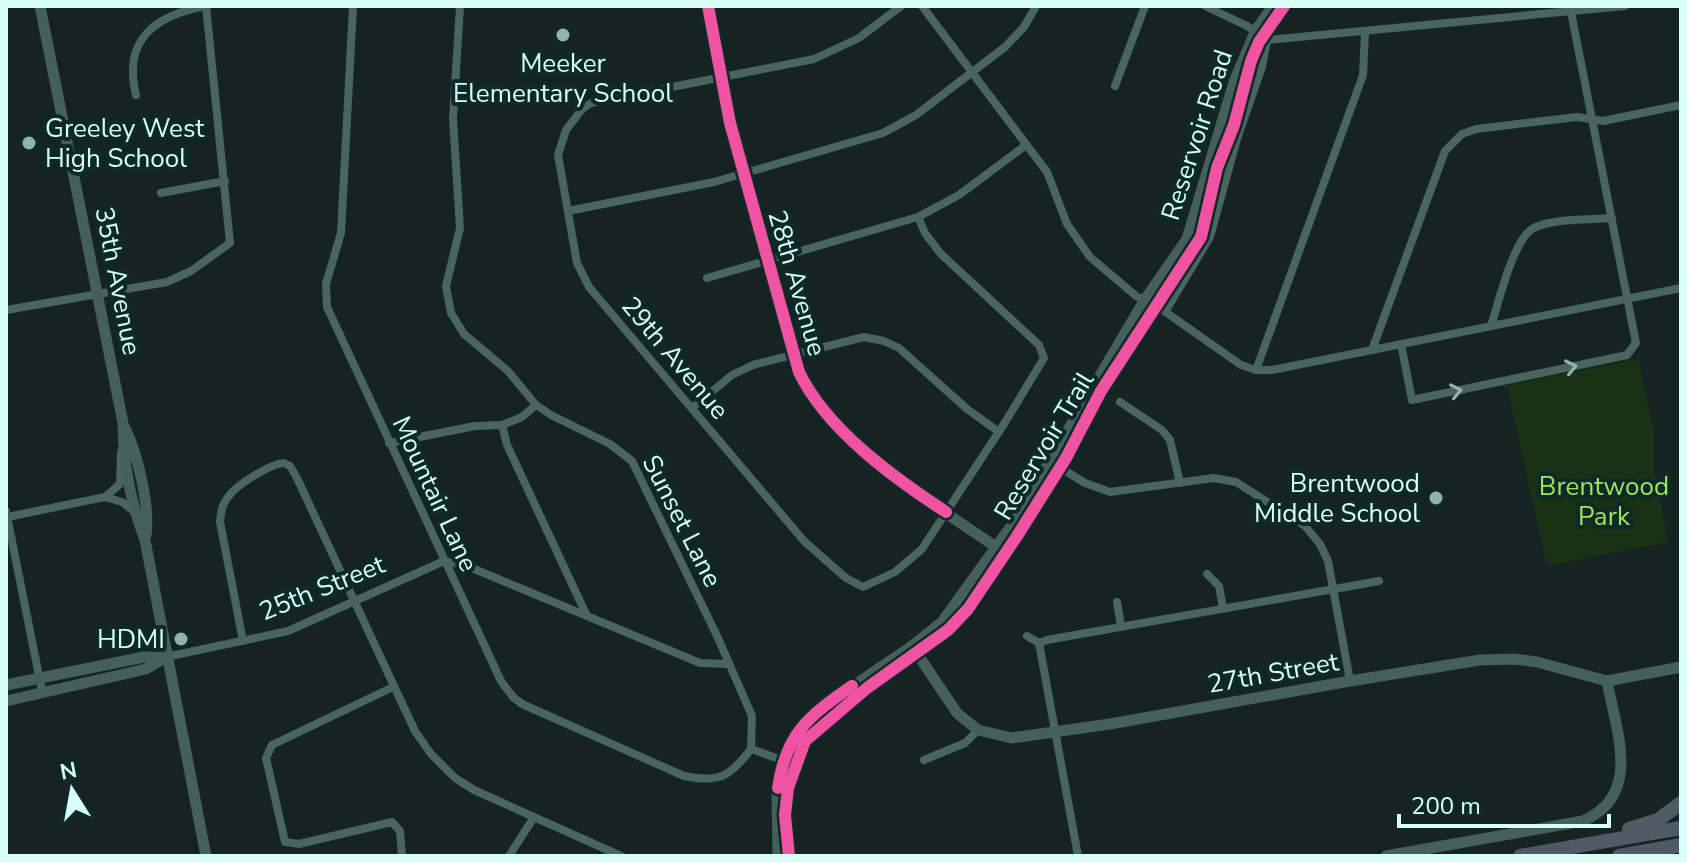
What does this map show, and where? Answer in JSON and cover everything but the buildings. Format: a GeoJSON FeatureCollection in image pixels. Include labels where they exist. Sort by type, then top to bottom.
{"type":"FeatureCollection","features":[{"type":"Feature","properties":{"kind":"highway"},"geometry":{"type":"LineString","coordinates":[[1577,846],[1593,838],[1658,820],[1681,803]]}},
{"type":"Feature","properties":{"kind":"highway"},"geometry":{"type":"LineString","coordinates":[[1520,856],[1681,828]]}},
{"type":"Feature","properties":{"kind":"highway"},"geometry":{"type":"LineString","coordinates":[[1619,856],[1681,845]]}},
{"type":"Feature","properties":{"kind":"street","name":"35th Avenue"},"geometry":{"type":"LineString","coordinates":[[40,6],[99,295],[123,423],[123,447],[145,540],[206,856]]}},
{"type":"Feature","properties":{"kind":"street"},"geometry":{"type":"LineString","coordinates":[[6,310],[167,282],[191,271],[230,243],[206,6],[179,11],[167,17],[135,48],[132,72],[136,95]]}},
{"type":"Feature","properties":{"kind":"street","name":"Mountair Lane"},"geometry":{"type":"LineString","coordinates":[[353,6],[341,233],[325,295],[331,318],[501,681],[522,704],[693,778],[712,780],[727,775],[751,749]]}},
{"type":"Feature","properties":{"kind":"street","name":"Sunset Lane"},"geometry":{"type":"LineString","coordinates":[[460,6],[453,119],[460,228],[446,286],[449,307],[464,334],[508,371],[536,405],[610,444],[632,461],[718,638],[752,716],[751,749]]}},
{"type":"Feature","properties":{"kind":"street","name":"28th Avenue"},"geometry":{"type":"LineString","coordinates":[[708,6],[743,174],[794,354],[807,389],[825,414],[896,478],[996,547]]}},
{"type":"Feature","properties":{"kind":"street"},"geometry":{"type":"LineString","coordinates":[[721,78],[829,54],[859,38],[901,6]]}},
{"type":"Feature","properties":{"kind":"street"},"geometry":{"type":"LineString","coordinates":[[922,6],[1047,172],[1067,224],[1090,257],[1136,296],[1165,312],[1241,365],[1256,370],[1272,370],[1681,288]]}},
{"type":"Feature","properties":{"kind":"street"},"geometry":{"type":"LineString","coordinates":[[568,211],[743,174],[883,133],[916,115],[973,73],[1019,34],[1036,6]]}},
{"type":"Feature","properties":{"kind":"street"},"geometry":{"type":"LineString","coordinates":[[1115,86],[1145,6]]}},
{"type":"Feature","properties":{"kind":"street"},"geometry":{"type":"LineString","coordinates":[[1205,6],[1256,30],[1267,40],[1625,6]]}},
{"type":"Feature","properties":{"kind":"street","name":"Reservoir Road"},"geometry":{"type":"LineString","coordinates":[[778,856],[777,791],[782,760],[798,731],[825,705],[942,622],[996,547],[1051,462],[1144,301],[1180,251],[1192,228],[1212,151],[1239,71],[1256,30],[1273,6]]}},
{"type":"Feature","properties":{"kind":"street"},"geometry":{"type":"LineString","coordinates":[[1401,344],[1412,400],[1627,355],[1636,343],[1571,12]]}},
{"type":"Feature","properties":{"kind":"street"},"geometry":{"type":"LineString","coordinates":[[1256,370],[1363,75],[1365,32]]}},
{"type":"Feature","properties":{"kind":"street"},"geometry":{"type":"LineString","coordinates":[[1165,312],[1210,237],[1237,139],[1262,67],[1267,40]]}},
{"type":"Feature","properties":{"kind":"street","name":"29th Avenue"},"geometry":{"type":"LineString","coordinates":[[721,78],[603,99],[582,109],[566,130],[559,148],[558,165],[577,263],[589,287],[804,541],[846,578],[863,587],[878,582],[912,559],[946,512]]}},
{"type":"Feature","properties":{"kind":"street"},"geometry":{"type":"LineString","coordinates":[[1372,350],[1436,174],[1445,151],[1453,141],[1476,129],[1577,117],[1603,121],[1681,105]]}},
{"type":"Feature","properties":{"kind":"street"},"geometry":{"type":"LineString","coordinates":[[707,278],[918,217],[959,195],[1026,145]]}},
{"type":"Feature","properties":{"kind":"street"},"geometry":{"type":"LineString","coordinates":[[161,193],[225,181]]}},
{"type":"Feature","properties":{"kind":"street"},"geometry":{"type":"LineString","coordinates":[[918,217],[940,253],[1039,345],[1044,355],[999,432],[946,512]]}},
{"type":"Feature","properties":{"kind":"street"},"geometry":{"type":"LineString","coordinates":[[1491,326],[1517,251],[1531,230],[1551,223],[1612,218]]}},
{"type":"Feature","properties":{"kind":"street"},"geometry":{"type":"LineString","coordinates":[[692,408],[737,373],[854,338],[884,341],[910,357],[967,409],[999,432]]}},
{"type":"Feature","properties":{"kind":"street"},"geometry":{"type":"LineString","coordinates":[[1120,402],[1162,430],[1170,440],[1180,483]]}},
{"type":"Feature","properties":{"kind":"street"},"geometry":{"type":"LineString","coordinates":[[389,443],[475,426],[502,425],[522,417],[536,405]]}},
{"type":"Feature","properties":{"kind":"street","name":"35th Avenue"},"geometry":{"type":"LineString","coordinates":[[123,423],[133,444],[148,520],[145,540]]}},
{"type":"Feature","properties":{"kind":"street"},"geometry":{"type":"LineString","coordinates":[[502,425],[507,445],[586,615]]}},
{"type":"Feature","properties":{"kind":"street"},"geometry":{"type":"LineString","coordinates":[[105,497],[120,484],[120,454],[123,447]]}},
{"type":"Feature","properties":{"kind":"street"},"geometry":{"type":"LineString","coordinates":[[1051,462],[1085,483],[1110,492],[1225,479],[1267,499],[1313,534],[1328,561],[1350,681]]}},
{"type":"Feature","properties":{"kind":"street"},"geometry":{"type":"LineString","coordinates":[[243,641],[220,522],[223,505],[235,490],[269,468],[284,463],[296,476],[393,687],[415,731],[431,754],[455,778],[621,856]]}},
{"type":"Feature","properties":{"kind":"street"},"geometry":{"type":"LineString","coordinates":[[42,691],[7,514],[105,497],[122,502],[137,513]]}},
{"type":"Feature","properties":{"kind":"street"},"geometry":{"type":"LineString","coordinates":[[444,561],[467,566],[700,663],[728,664]]}},
{"type":"Feature","properties":{"kind":"street","name":"25th Street"},"geometry":{"type":"LineString","coordinates":[[6,685],[144,657],[166,657],[288,631],[444,561]]}},
{"type":"Feature","properties":{"kind":"street"},"geometry":{"type":"LineString","coordinates":[[1207,574],[1219,586],[1223,608]]}},
{"type":"Feature","properties":{"kind":"street"},"geometry":{"type":"LineString","coordinates":[[1027,636],[1039,643],[1379,581]]}},
{"type":"Feature","properties":{"kind":"street"},"geometry":{"type":"LineString","coordinates":[[1117,602],[1121,626]]}},
{"type":"Feature","properties":{"kind":"street"},"geometry":{"type":"LineString","coordinates":[[1039,643],[1078,856]]}},
{"type":"Feature","properties":{"kind":"street"},"geometry":{"type":"LineString","coordinates":[[912,646],[952,706],[978,730],[965,743],[924,760]]}},
{"type":"Feature","properties":{"kind":"street","name":"25th Street"},"geometry":{"type":"LineString","coordinates":[[6,701],[146,669],[166,657]]}},
{"type":"Feature","properties":{"kind":"street","name":"27th Street"},"geometry":{"type":"LineString","coordinates":[[978,730],[1012,738],[1056,733],[1480,660],[1514,659],[1607,681],[1681,667]]}},
{"type":"Feature","properties":{"kind":"street"},"geometry":{"type":"LineString","coordinates":[[1386,856],[1583,821],[1605,809],[1618,791],[1622,766],[1607,681]]}},
{"type":"Feature","properties":{"kind":"street"},"geometry":{"type":"LineString","coordinates":[[393,687],[269,748],[266,758],[282,838],[289,844],[389,822],[400,831],[402,856]]}},
{"type":"Feature","properties":{"kind":"street"},"geometry":{"type":"LineString","coordinates":[[751,749],[782,760]]}},
{"type":"Feature","properties":{"kind":"street"},"geometry":{"type":"LineString","coordinates":[[509,856],[534,817]]}},
{"type":"Feature","properties":{"kind":"green space","name":"Brentwood Park"},"geometry":{"type":"Polygon","coordinates":[[[1638,359],[1653,427],[1653,465],[1668,542],[1547,566],[1507,385],[1638,359]]]}},
{"type":"Feature","properties":{"kind":"cycle path"},"geometry":{"type":"LineString","coordinates":[[708,6],[730,123],[799,372],[826,413],[863,451],[946,512]]}},
{"type":"Feature","properties":{"kind":"cycle path","name":"Reservoir Trail"},"geometry":{"type":"LineString","coordinates":[[789,856],[785,815],[788,788],[805,741],[867,688],[948,630],[968,609],[1066,458],[1101,391],[1201,237],[1217,168],[1234,125],[1251,61],[1259,42],[1284,6]]}},
{"type":"Feature","properties":{"kind":"cycle path"},"geometry":{"type":"LineString","coordinates":[[778,788],[794,739],[812,717],[852,686]]}},
{"type":"Feature","properties":{"kind":"place","name":"Meeker Elementary School"},"geometry":{"type":"Point","coordinates":[563,35]}},
{"type":"Feature","properties":{"kind":"place","name":"Greeley West High School"},"geometry":{"type":"Point","coordinates":[29,143]}},
{"type":"Feature","properties":{"kind":"place","name":"Brentwood Middle School"},"geometry":{"type":"Point","coordinates":[1436,498]}},
{"type":"Feature","properties":{"kind":"place","name":"HDMI"},"geometry":{"type":"Point","coordinates":[181,639]}}]}
